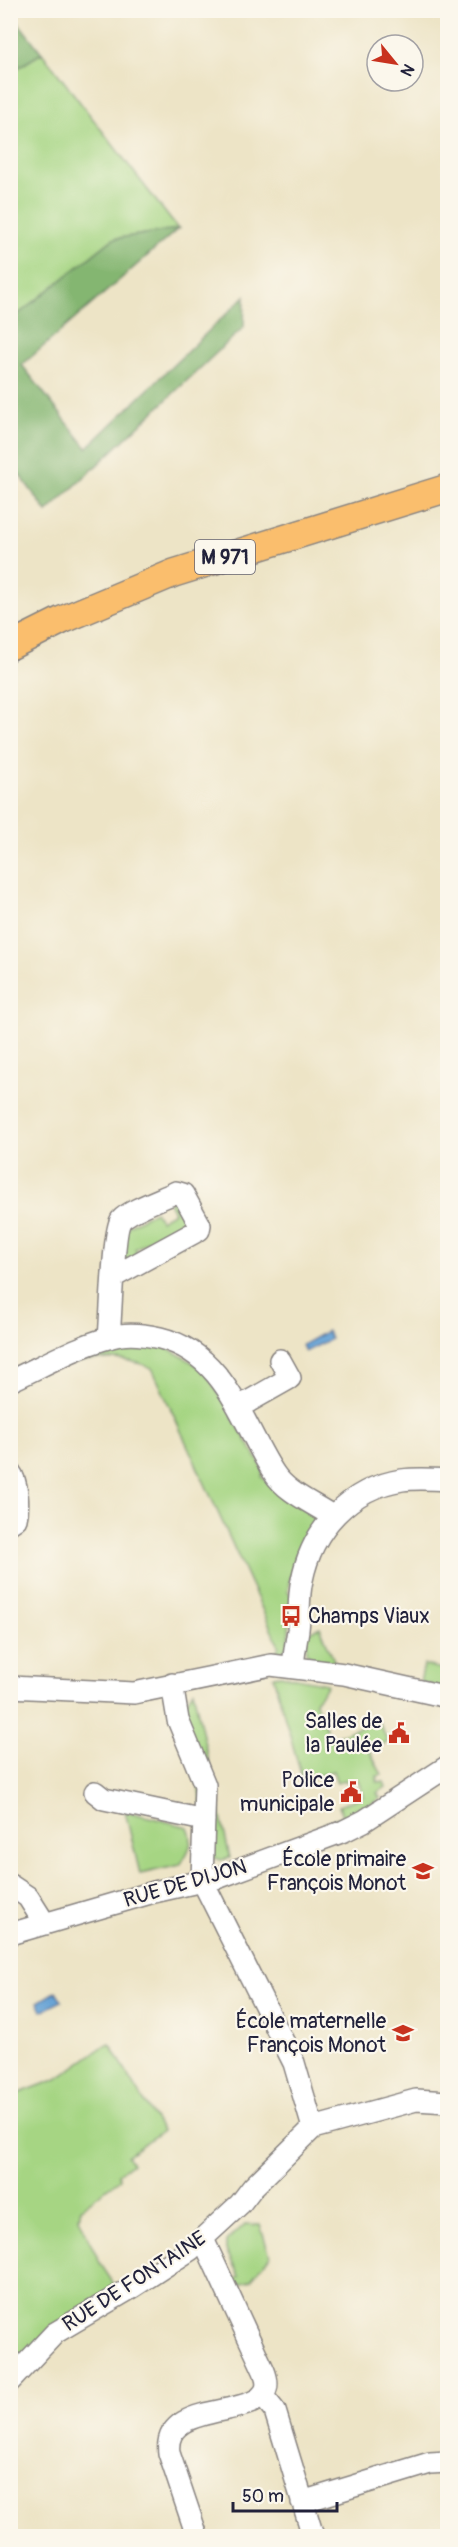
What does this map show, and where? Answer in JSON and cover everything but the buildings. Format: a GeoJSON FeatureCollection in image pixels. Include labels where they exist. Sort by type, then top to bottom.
{"type":"FeatureCollection","features":[{"type":"Feature","properties":{"kind":"main road","name":"M 971"},"geometry":{"type":"LineString","coordinates":[[10,646],[62,620],[174,573],[447,488]]}},
{"type":"Feature","properties":{"kind":"street"},"geometry":{"type":"LineString","coordinates":[[109,1338],[113,1277],[118,1226],[125,1216],[176,1192],[183,1194],[200,1225],[199,1230],[113,1277]]}},
{"type":"Feature","properties":{"kind":"street"},"geometry":{"type":"LineString","coordinates":[[10,1381],[109,1338],[122,1335],[150,1336],[184,1348],[215,1371],[239,1407],[274,1474],[285,1487],[332,1516]]}},
{"type":"Feature","properties":{"kind":"street"},"geometry":{"type":"LineString","coordinates":[[239,1407],[290,1378],[280,1360]]}},
{"type":"Feature","properties":{"kind":"street"},"geometry":{"type":"LineString","coordinates":[[10,1472],[14,1476],[18,1511],[16,1519],[10,1524]]}},
{"type":"Feature","properties":{"kind":"street"},"geometry":{"type":"LineString","coordinates":[[293,1667],[301,1582],[309,1554],[332,1516],[357,1497],[386,1484],[416,1479],[447,1480]]}},
{"type":"Feature","properties":{"kind":"street"},"geometry":{"type":"LineString","coordinates":[[10,1687],[125,1693],[271,1665],[344,1674],[447,1696]]}},
{"type":"Feature","properties":{"kind":"street"},"geometry":{"type":"LineString","coordinates":[[172,1684],[178,1720],[203,1778],[202,1880],[294,2063],[313,2128]]}},
{"type":"Feature","properties":{"kind":"street","name":"RUE DE DIJON"},"geometry":{"type":"LineString","coordinates":[[10,1934],[202,1880],[220,1877],[344,1831],[364,1821],[447,1766]]}},
{"type":"Feature","properties":{"kind":"street"},"geometry":{"type":"LineString","coordinates":[[95,1792],[113,1801],[204,1820]]}},
{"type":"Feature","properties":{"kind":"street"},"geometry":{"type":"LineString","coordinates":[[10,1885],[28,1897],[45,1924]]}},
{"type":"Feature","properties":{"kind":"street","name":"RUE DE FONTAINE"},"geometry":{"type":"LineString","coordinates":[[10,2381],[56,2333],[133,2287],[202,2239],[240,2204],[253,2187],[313,2128],[416,2100],[447,2102]]}},
{"type":"Feature","properties":{"kind":"street"},"geometry":{"type":"LineString","coordinates":[[197,2536],[168,2445],[173,2430],[184,2421],[253,2402],[262,2395],[267,2382],[202,2239]]}},
{"type":"Feature","properties":{"kind":"street"},"geometry":{"type":"LineString","coordinates":[[262,2395],[274,2410],[313,2536]]}},
{"type":"Feature","properties":{"kind":"street"},"geometry":{"type":"LineString","coordinates":[[302,2502],[430,2463],[447,2463]]}},
{"type":"Feature","properties":{"kind":"green space"},"geometry":{"type":"Polygon","coordinates":[[[10,12],[42,53],[11,72],[10,72],[10,12]]]}},
{"type":"Feature","properties":{"kind":"green space"},"geometry":{"type":"Polygon","coordinates":[[[42,53],[178,229],[113,239],[11,320],[11,72],[42,53]]]}},
{"type":"Feature","properties":{"kind":"green space"},"geometry":{"type":"Polygon","coordinates":[[[178,229],[22,365],[87,448],[245,296],[244,327],[47,512],[11,463],[11,320],[113,239],[178,229]]]}},
{"type":"Feature","properties":{"kind":"green space"},"geometry":{"type":"Polygon","coordinates":[[[175,1199],[191,1228],[153,1250],[148,1241],[135,1249],[140,1257],[123,1262],[123,1229],[155,1211],[160,1220],[174,1212],[169,1202],[175,1199]]]}},
{"type":"Feature","properties":{"kind":"green space"},"geometry":{"type":"Polygon","coordinates":[[[123,1342],[164,1346],[204,1369],[264,1470],[262,1477],[284,1499],[290,1498],[317,1515],[318,1520],[301,1552],[296,1555],[288,1592],[292,1595],[288,1644],[282,1652],[275,1654],[279,1646],[152,1368],[132,1361],[111,1359],[70,1364],[90,1350],[123,1342]]]}},
{"type":"Feature","properties":{"kind":"green space"},"geometry":{"type":"Polygon","coordinates":[[[320,1627],[335,1663],[312,1658],[307,1653],[306,1634],[320,1627]]]}},
{"type":"Feature","properties":{"kind":"green space"},"geometry":{"type":"Polygon","coordinates":[[[424,1665],[447,1670],[447,1689],[420,1682],[424,1665]]]}},
{"type":"Feature","properties":{"kind":"green space"},"geometry":{"type":"Polygon","coordinates":[[[281,1675],[327,1684],[315,1701],[331,1739],[378,1720],[388,1742],[369,1750],[382,1775],[377,1776],[377,1782],[384,1782],[386,1787],[377,1793],[380,1798],[349,1819],[325,1825],[324,1823],[342,1816],[339,1806],[363,1796],[358,1780],[337,1783],[333,1771],[303,1781],[273,1676],[281,1675]]]}},
{"type":"Feature","properties":{"kind":"green space"},"geometry":{"type":"Polygon","coordinates":[[[193,1690],[230,1858],[221,1860],[211,1857],[184,1706],[193,1690]]]}},
{"type":"Feature","properties":{"kind":"green space"},"geometry":{"type":"Polygon","coordinates":[[[125,1811],[188,1827],[191,1842],[180,1865],[140,1874],[125,1811]]]}},
{"type":"Feature","properties":{"kind":"green space"},"geometry":{"type":"Polygon","coordinates":[[[110,2044],[162,2131],[127,2156],[132,2163],[118,2174],[120,2179],[81,2208],[79,2218],[100,2263],[118,2290],[10,2374],[10,2083],[17,2094],[57,2079],[110,2044]]]}},
{"type":"Feature","properties":{"kind":"green space"},"geometry":{"type":"Polygon","coordinates":[[[245,2224],[260,2225],[270,2256],[251,2280],[233,2288],[230,2282],[239,2276],[226,2250],[226,2242],[245,2224]]]}},
{"type":"Feature","properties":{"kind":"water"},"geometry":{"type":"Polygon","coordinates":[[[327,1331],[331,1339],[305,1352],[302,1345],[327,1331]]]}},
{"type":"Feature","properties":{"kind":"water"},"geometry":{"type":"Polygon","coordinates":[[[56,1991],[62,2001],[42,2011],[38,2002],[56,1991]]]}},
{"type":"Feature","properties":{"kind":"place","name":"Champs Viaux"},"geometry":{"type":"Point","coordinates":[291,1616]}},
{"type":"Feature","properties":{"kind":"place","name":"Salles de la Paulée"},"geometry":{"type":"Point","coordinates":[399,1733]}},
{"type":"Feature","properties":{"kind":"place","name":"Police municipale"},"geometry":{"type":"Point","coordinates":[351,1792]}},
{"type":"Feature","properties":{"kind":"place","name":"École primaire François Monot"},"geometry":{"type":"Point","coordinates":[423,1871]}},
{"type":"Feature","properties":{"kind":"place","name":"École maternelle François Monot"},"geometry":{"type":"Point","coordinates":[403,2033]}}]}
